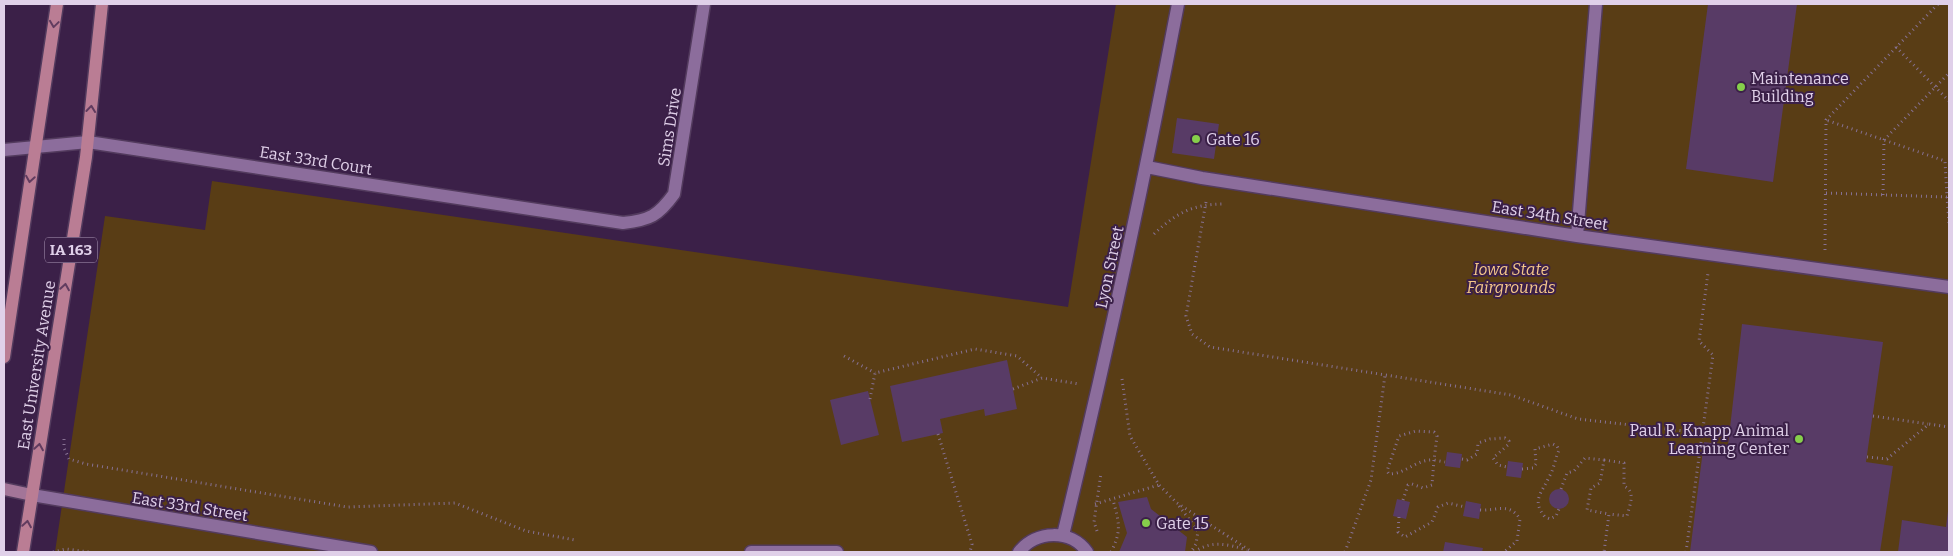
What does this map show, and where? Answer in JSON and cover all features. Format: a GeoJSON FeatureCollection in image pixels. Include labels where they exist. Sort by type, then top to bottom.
{"type":"FeatureCollection","features":[{"type":"Feature","properties":{"kind":"main road","name":"East University Avenue"},"geometry":{"type":"LineString","coordinates":[[4,357],[56,4]]}},
{"type":"Feature","properties":{"kind":"main road","name":"East University Avenue"},"geometry":{"type":"LineString","coordinates":[[23,552],[88,142],[102,4]]}},
{"type":"Feature","properties":{"kind":"street","name":"Sims Drive"},"geometry":{"type":"LineString","coordinates":[[623,222],[644,221],[662,211],[674,194],[704,4]]}},
{"type":"Feature","properties":{"kind":"street","name":"Lyon Street"},"geometry":{"type":"LineString","coordinates":[[1063,535],[1099,387],[1147,167],[1178,4]]}},
{"type":"Feature","properties":{"kind":"street"},"geometry":{"type":"LineString","coordinates":[[1577,236],[1596,4]]}},
{"type":"Feature","properties":{"kind":"street","name":"East 33rd Court"},"geometry":{"type":"LineString","coordinates":[[4,150],[35,149],[88,142],[623,222]]}},
{"type":"Feature","properties":{"kind":"street","name":"East 34th Street"},"geometry":{"type":"LineString","coordinates":[[1147,167],[1210,180],[1577,236],[1949,287]]}},
{"type":"Feature","properties":{"kind":"street","name":"East 33rd Street"},"geometry":{"type":"LineString","coordinates":[[4,489],[32,496],[371,552]]}},
{"type":"Feature","properties":{"kind":"street"},"geometry":{"type":"LineString","coordinates":[[1019,552],[1035,538],[1049,534],[1063,535],[1075,540],[1087,552]]}},
{"type":"Feature","properties":{"kind":"street"},"geometry":{"type":"LineString","coordinates":[[751,552],[790,550],[837,552]]}},
{"type":"Feature","properties":{"kind":"path"},"geometry":{"type":"LineString","coordinates":[[1825,258],[1826,120],[1938,4]]}},
{"type":"Feature","properties":{"kind":"path"},"geometry":{"type":"LineString","coordinates":[[1896,47],[1949,101]]}},
{"type":"Feature","properties":{"kind":"path"},"geometry":{"type":"LineString","coordinates":[[1883,195],[1884,140],[1949,73]]}},
{"type":"Feature","properties":{"kind":"path"},"geometry":{"type":"LineString","coordinates":[[1826,120],[1945,161],[1949,223]]}},
{"type":"Feature","properties":{"kind":"path"},"geometry":{"type":"LineString","coordinates":[[1210,180],[1186,316],[1192,334],[1210,347],[1511,395],[1578,419],[1729,436]]}},
{"type":"Feature","properties":{"kind":"path"},"geometry":{"type":"LineString","coordinates":[[1826,193],[1947,197]]}},
{"type":"Feature","properties":{"kind":"path"},"geometry":{"type":"LineString","coordinates":[[1152,236],[1166,222],[1184,211],[1206,204]]}},
{"type":"Feature","properties":{"kind":"path"},"geometry":{"type":"LineString","coordinates":[[1686,552],[1713,354],[1700,341],[1708,273]]}},
{"type":"Feature","properties":{"kind":"path"},"geometry":{"type":"LineString","coordinates":[[844,356],[875,373],[975,349],[1017,356],[1042,378]]}},
{"type":"Feature","properties":{"kind":"path"},"geometry":{"type":"LineString","coordinates":[[870,399],[875,373]]}},
{"type":"Feature","properties":{"kind":"path"},"geometry":{"type":"LineString","coordinates":[[1013,389],[1042,378],[1117,389],[1121,375],[1130,436],[1159,485],[1177,503],[1198,531],[1196,544],[1192,552]]}},
{"type":"Feature","properties":{"kind":"path"},"geometry":{"type":"LineString","coordinates":[[1345,552],[1371,480],[1385,375]]}},
{"type":"Feature","properties":{"kind":"path"},"geometry":{"type":"LineString","coordinates":[[1872,416],[1949,427]]}},
{"type":"Feature","properties":{"kind":"path"},"geometry":{"type":"LineString","coordinates":[[1867,457],[1887,459],[1929,424]]}},
{"type":"Feature","properties":{"kind":"path"},"geometry":{"type":"LineString","coordinates":[[64,430],[64,448],[69,459],[86,464],[347,507],[455,503],[526,531],[575,540]]}},
{"type":"Feature","properties":{"kind":"path"},"geometry":{"type":"LineString","coordinates":[[1403,500],[1408,485],[1412,484],[1423,488],[1432,485],[1434,460],[1437,436],[1434,432],[1399,436],[1387,471],[1396,474],[1421,460],[1434,460],[1445,462]]}},
{"type":"Feature","properties":{"kind":"path"},"geometry":{"type":"LineString","coordinates":[[938,434],[972,544],[970,552]]}},
{"type":"Feature","properties":{"kind":"path"},"geometry":{"type":"LineString","coordinates":[[1462,459],[1473,458],[1477,454],[1478,443],[1481,441],[1505,438],[1509,441],[1508,445],[1493,458],[1498,465],[1507,467]]}},
{"type":"Feature","properties":{"kind":"path"},"geometry":{"type":"LineString","coordinates":[[1522,469],[1533,468],[1536,464],[1535,449],[1553,444],[1558,446],[1559,450],[1550,477],[1540,490],[1538,505],[1541,512],[1550,519],[1556,516],[1559,509]]}},
{"type":"Feature","properties":{"kind":"path"},"geometry":{"type":"LineString","coordinates":[[1561,489],[1567,473],[1574,471],[1585,458],[1604,460],[1624,463],[1624,486],[1630,489],[1632,494],[1628,516],[1588,510],[1591,488],[1600,482],[1604,460]]}},
{"type":"Feature","properties":{"kind":"path"},"geometry":{"type":"LineString","coordinates":[[1100,541],[1094,522],[1095,504],[1103,466]]}},
{"type":"Feature","properties":{"kind":"path"},"geometry":{"type":"LineString","coordinates":[[1095,504],[1159,485]]}},
{"type":"Feature","properties":{"kind":"path"},"geometry":{"type":"LineString","coordinates":[[1111,552],[1119,535],[1119,521],[1113,500]]}},
{"type":"Feature","properties":{"kind":"path"},"geometry":{"type":"LineString","coordinates":[[1177,503],[1252,552]]}},
{"type":"Feature","properties":{"kind":"path"},"geometry":{"type":"LineString","coordinates":[[1399,518],[1398,532],[1401,536],[1405,537],[1432,522],[1438,507],[1448,503],[1465,507]]}},
{"type":"Feature","properties":{"kind":"path"},"geometry":{"type":"LineString","coordinates":[[1480,510],[1508,508],[1515,512],[1520,519],[1517,541],[1504,552]]}},
{"type":"Feature","properties":{"kind":"path"},"geometry":{"type":"LineString","coordinates":[[1604,552],[1609,514]]}},
{"type":"Feature","properties":{"kind":"path"},"geometry":{"type":"LineString","coordinates":[[1192,552],[1206,545],[1225,543],[1252,552]]}},
{"type":"Feature","properties":{"kind":"path"},"geometry":{"type":"LineString","coordinates":[[53,552],[66,549],[90,552]]}},
{"type":"Feature","properties":{"kind":"green space","name":"Iowa State Fairgrounds"},"geometry":{"type":"Polygon","coordinates":[[[1116,4],[1949,4],[1949,552],[55,552],[105,216],[205,230],[212,181],[1068,307],[1116,4]]]}},
{"type":"Feature","properties":{"kind":"building","name":"Maintenance Building"},"geometry":{"type":"Polygon","coordinates":[[[1708,4],[1797,4],[1773,182],[1686,169],[1708,4]]]}},
{"type":"Feature","properties":{"kind":"building","name":"Gate 16"},"geometry":{"type":"Polygon","coordinates":[[[1177,118],[1219,124],[1214,159],[1172,153],[1177,118]]]}},
{"type":"Feature","properties":{"kind":"building","name":"Paul R. Knapp Animal Learning Center"},"geometry":{"type":"Polygon","coordinates":[[[1742,324],[1883,342],[1866,462],[1893,466],[1880,552],[1690,552],[1704,442],[1728,445],[1742,324]]]}},
{"type":"Feature","properties":{"kind":"building"},"geometry":{"type":"Polygon","coordinates":[[[1007,360],[1017,409],[985,416],[984,409],[940,419],[943,433],[902,442],[890,386],[1007,360]]]}},
{"type":"Feature","properties":{"kind":"building"},"geometry":{"type":"Polygon","coordinates":[[[868,391],[879,435],[841,445],[830,400],[868,391]]]}},
{"type":"Feature","properties":{"kind":"building"},"geometry":{"type":"Polygon","coordinates":[[[1447,452],[1462,454],[1460,468],[1445,466],[1447,452]]]}},
{"type":"Feature","properties":{"kind":"building"},"geometry":{"type":"Polygon","coordinates":[[[1508,461],[1523,463],[1521,478],[1506,476],[1508,461]]]}},
{"type":"Feature","properties":{"kind":"building"},"geometry":{"type":"Polygon","coordinates":[[[1559,489],[1566,492],[1569,499],[1566,506],[1559,509],[1552,506],[1549,499],[1552,492],[1559,489]]]}},
{"type":"Feature","properties":{"kind":"building","name":"Gate 15"},"geometry":{"type":"Polygon","coordinates":[[[1147,497],[1151,509],[1187,537],[1185,552],[1119,552],[1127,533],[1118,502],[1147,497]]]}},
{"type":"Feature","properties":{"kind":"building"},"geometry":{"type":"Polygon","coordinates":[[[1397,499],[1410,502],[1406,519],[1393,516],[1397,499]]]}},
{"type":"Feature","properties":{"kind":"building"},"geometry":{"type":"Polygon","coordinates":[[[1466,501],[1481,504],[1479,519],[1463,516],[1466,501]]]}},
{"type":"Feature","properties":{"kind":"building"},"geometry":{"type":"Polygon","coordinates":[[[1948,511],[1949,552],[1898,552],[1902,520],[1946,527],[1948,511]]]}},
{"type":"Feature","properties":{"kind":"building"},"geometry":{"type":"Polygon","coordinates":[[[1445,542],[1483,548],[1482,552],[1443,552],[1445,542]]]}},
{"type":"Feature","properties":{"kind":"place","name":"Maintenance Building"},"geometry":{"type":"Point","coordinates":[1741,87]}},
{"type":"Feature","properties":{"kind":"place","name":"Gate 16"},"geometry":{"type":"Point","coordinates":[1196,139]}},
{"type":"Feature","properties":{"kind":"place","name":"Paul R. Knapp Animal Learning Center"},"geometry":{"type":"Point","coordinates":[1799,439]}},
{"type":"Feature","properties":{"kind":"place","name":"Gate 15"},"geometry":{"type":"Point","coordinates":[1146,523]}}]}
